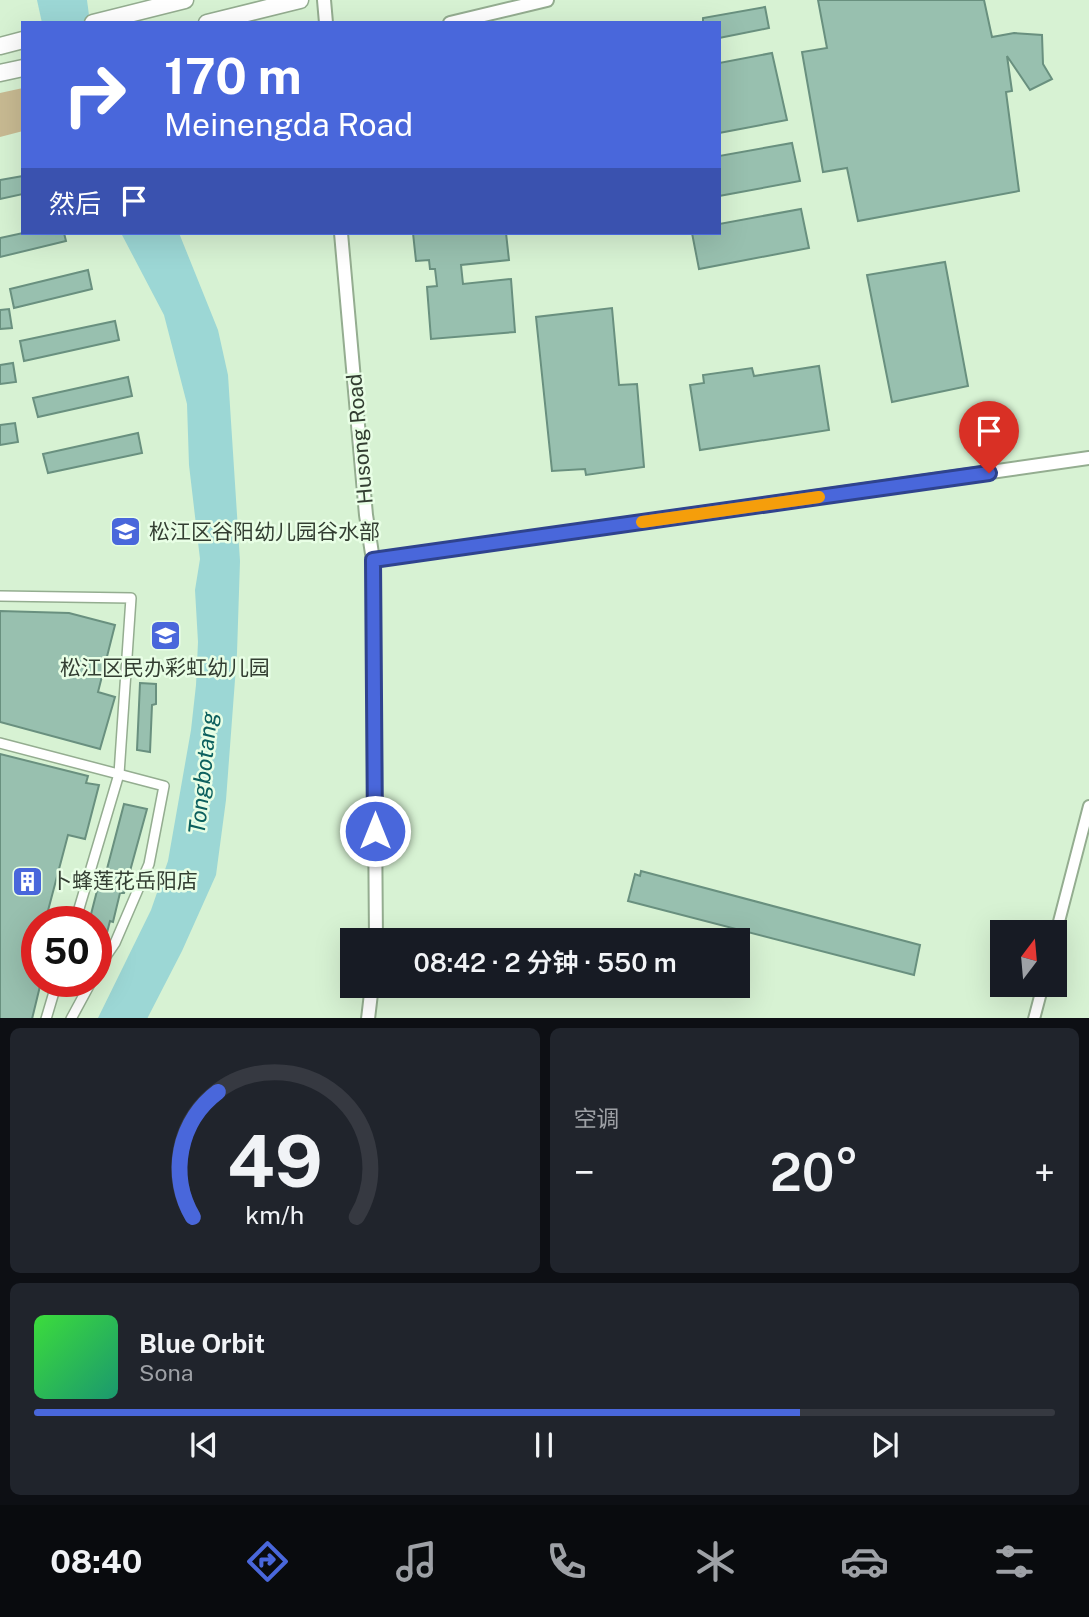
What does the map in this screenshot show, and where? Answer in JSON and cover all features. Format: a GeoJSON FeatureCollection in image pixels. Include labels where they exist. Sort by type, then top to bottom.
{"type":"FeatureCollection","features":[{"type":"Feature","properties":{"kind":"highway"},"geometry":{"type":"LineString","coordinates":[[101,21],[185,0]]}},
{"type":"Feature","properties":{"kind":"highway"},"geometry":{"type":"LineString","coordinates":[[215,21],[300,0]]}},
{"type":"Feature","properties":{"kind":"highway"},"geometry":{"type":"LineString","coordinates":[[0,46],[21,41]]}},
{"type":"Feature","properties":{"kind":"highway"},"geometry":{"type":"LineString","coordinates":[[0,73],[21,68]]}},
{"type":"Feature","properties":{"kind":"main road"},"geometry":{"type":"LineString","coordinates":[[324,0],[326,21]]}},
{"type":"Feature","properties":{"kind":"main road"},"geometry":{"type":"LineString","coordinates":[[458,21],[547,0]]}},
{"type":"Feature","properties":{"kind":"main road","name":"Husong Road"},"geometry":{"type":"LineString","coordinates":[[341,235],[366,515],[373,560],[376,928]]}},
{"type":"Feature","properties":{"kind":"main road"},"geometry":{"type":"LineString","coordinates":[[373,560],[1089,458]]}},
{"type":"Feature","properties":{"kind":"main road"},"geometry":{"type":"LineString","coordinates":[[368,1018],[370,998]]}},
{"type":"Feature","properties":{"kind":"street"},"geometry":{"type":"LineString","coordinates":[[0,596],[131,598],[119,774],[80,906]]}},
{"type":"Feature","properties":{"kind":"street"},"geometry":{"type":"LineString","coordinates":[[0,743],[164,786],[149,864],[112,947]]}},
{"type":"Feature","properties":{"kind":"street"},"geometry":{"type":"LineString","coordinates":[[1059,920],[1089,807]]}},
{"type":"Feature","properties":{"kind":"street"},"geometry":{"type":"LineString","coordinates":[[46,1018],[52,997]]}},
{"type":"Feature","properties":{"kind":"street"},"geometry":{"type":"LineString","coordinates":[[71,1018],[83,997]]}},
{"type":"Feature","properties":{"kind":"street"},"geometry":{"type":"LineString","coordinates":[[1034,1018],[1039,998]]}},
{"type":"Feature","properties":{"kind":"shaded area"},"geometry":{"type":"Polygon","coordinates":[[[21,88],[21,132],[0,137],[0,93],[21,88]]]}},
{"type":"Feature","properties":{"kind":"water"},"geometry":{"type":"Polygon","coordinates":[[[37,0],[87,0],[90,21],[42,21],[37,0]]]}},
{"type":"Feature","properties":{"kind":"water","name":"Tongbotang"},"geometry":{"type":"Polygon","coordinates":[[[122,235],[180,235],[218,330],[228,375],[240,561],[237,653],[226,800],[216,875],[182,951],[148,1018],[98,1018],[108,997],[112,997],[112,989],[151,910],[168,861],[191,730],[198,642],[195,590],[200,559],[189,465],[187,404],[164,315],[122,235]]]}},
{"type":"Feature","properties":{"kind":"building"},"geometry":{"type":"Polygon","coordinates":[[[818,0],[984,0],[992,37],[1014,33],[1042,35],[1043,64],[1052,79],[1030,90],[1007,56],[1012,91],[1006,92],[1019,191],[858,221],[847,168],[823,172],[802,52],[827,48],[818,0]]]}},
{"type":"Feature","properties":{"kind":"building"},"geometry":{"type":"Polygon","coordinates":[[[765,7],[769,28],[721,38],[721,21],[703,21],[703,18],[765,7]]]}},
{"type":"Feature","properties":{"kind":"building"},"geometry":{"type":"Polygon","coordinates":[[[772,53],[787,120],[721,133],[721,63],[772,53]]]}},
{"type":"Feature","properties":{"kind":"building"},"geometry":{"type":"Polygon","coordinates":[[[792,143],[800,181],[721,196],[721,156],[792,143]]]}},
{"type":"Feature","properties":{"kind":"building"},"geometry":{"type":"Polygon","coordinates":[[[21,176],[21,194],[0,199],[0,180],[21,176]]]}},
{"type":"Feature","properties":{"kind":"building"},"geometry":{"type":"Polygon","coordinates":[[[801,209],[809,248],[699,269],[692,235],[721,235],[721,224],[801,209]]]}},
{"type":"Feature","properties":{"kind":"building"},"geometry":{"type":"Polygon","coordinates":[[[21,233],[64,235],[66,241],[0,257],[0,238],[21,233]]]}},
{"type":"Feature","properties":{"kind":"building"},"geometry":{"type":"Polygon","coordinates":[[[413,235],[506,235],[509,260],[461,265],[463,284],[511,279],[515,332],[431,339],[427,287],[437,286],[435,269],[430,269],[429,260],[416,261],[413,235]]]}},
{"type":"Feature","properties":{"kind":"building"},"geometry":{"type":"Polygon","coordinates":[[[945,262],[968,386],[892,402],[867,275],[945,262]]]}},
{"type":"Feature","properties":{"kind":"building"},"geometry":{"type":"Polygon","coordinates":[[[88,270],[92,289],[14,308],[10,289],[88,270]]]}},
{"type":"Feature","properties":{"kind":"building"},"geometry":{"type":"Polygon","coordinates":[[[612,308],[619,385],[637,384],[644,467],[586,475],[585,469],[552,471],[536,317],[612,308]]]}},
{"type":"Feature","properties":{"kind":"building"},"geometry":{"type":"Polygon","coordinates":[[[9,309],[12,328],[0,329],[0,310],[9,309]]]}},
{"type":"Feature","properties":{"kind":"building"},"geometry":{"type":"Polygon","coordinates":[[[115,321],[119,340],[24,361],[20,341],[115,321]]]}},
{"type":"Feature","properties":{"kind":"building"},"geometry":{"type":"Polygon","coordinates":[[[13,363],[16,382],[0,384],[0,365],[13,363]]]}},
{"type":"Feature","properties":{"kind":"building"},"geometry":{"type":"Polygon","coordinates":[[[819,366],[829,430],[700,450],[690,385],[704,383],[703,375],[752,368],[754,376],[819,366]]]}},
{"type":"Feature","properties":{"kind":"building"},"geometry":{"type":"Polygon","coordinates":[[[128,377],[132,396],[38,417],[33,398],[128,377]]]}},
{"type":"Feature","properties":{"kind":"building"},"geometry":{"type":"Polygon","coordinates":[[[15,423],[18,442],[0,445],[0,425],[15,423]]]}},
{"type":"Feature","properties":{"kind":"building"},"geometry":{"type":"Polygon","coordinates":[[[138,433],[142,453],[48,473],[43,454],[138,433]]]}},
{"type":"Feature","properties":{"kind":"building"},"geometry":{"type":"Polygon","coordinates":[[[0,611],[69,613],[115,625],[98,692],[115,697],[100,749],[0,722],[0,611]]]}},
{"type":"Feature","properties":{"kind":"building"},"geometry":{"type":"Polygon","coordinates":[[[140,683],[156,684],[156,704],[152,705],[150,752],[137,750],[140,683]]]}},
{"type":"Feature","properties":{"kind":"building","name":"卜蜂莲花岳阳店"},"geometry":{"type":"Polygon","coordinates":[[[0,754],[88,776],[86,783],[99,785],[85,839],[68,835],[49,906],[21,906],[21,997],[37,997],[32,1018],[0,1018],[0,754]]]}},
{"type":"Feature","properties":{"kind":"building"},"geometry":{"type":"Polygon","coordinates":[[[124,804],[147,809],[124,893],[120,893],[113,922],[112,906],[93,906],[98,887],[102,888],[124,804]]]}},
{"type":"Feature","properties":{"kind":"building"},"geometry":{"type":"Polygon","coordinates":[[[641,871],[920,945],[914,975],[750,933],[750,928],[732,928],[628,901],[635,874],[640,876],[641,871]]]}},
{"type":"Feature","properties":{"kind":"slow traffic"},"geometry":{"type":"LineString","coordinates":[[642,522],[819,497]]}},
{"type":"Feature","properties":{"kind":"place","name":"松江区谷阳幼儿园谷水部"},"geometry":{"type":"Point","coordinates":[126,532]}},
{"type":"Feature","properties":{"kind":"place","name":"松江区民办彩虹幼儿园"},"geometry":{"type":"Point","coordinates":[165,636]}},
{"type":"Feature","properties":{"kind":"place","name":"卜蜂莲花岳阳店"},"geometry":{"type":"Point","coordinates":[28,881]}},
{"type":"Feature","properties":{"kind":"route"},"geometry":{"type":"LineString","coordinates":[[375,831],[373,560],[989,473]]}}]}
